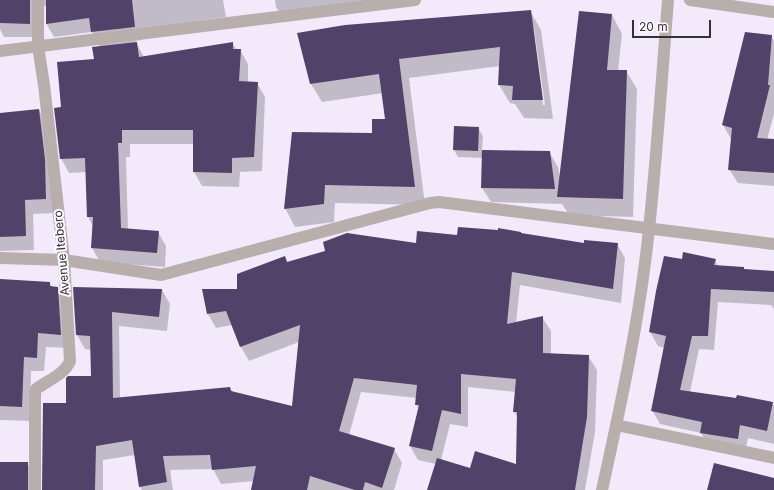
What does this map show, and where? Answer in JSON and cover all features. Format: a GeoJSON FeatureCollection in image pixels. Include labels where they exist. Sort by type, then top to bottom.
{"type":"FeatureCollection","features":[{"type":"Feature","properties":{"kind":"street","name":"Avenue Itebero"},"geometry":{"type":"LineString","coordinates":[[35,490],[35,392],[36,389],[64,370],[70,361],[64,260],[44,85],[38,46],[38,0]]}},
{"type":"Feature","properties":{"kind":"street"},"geometry":{"type":"LineString","coordinates":[[0,51],[415,0]]}},
{"type":"Feature","properties":{"kind":"street"},"geometry":{"type":"LineString","coordinates":[[602,490],[637,315],[649,229],[668,0]]}},
{"type":"Feature","properties":{"kind":"street"},"geometry":{"type":"LineString","coordinates":[[690,0],[774,12]]}},
{"type":"Feature","properties":{"kind":"street"},"geometry":{"type":"LineString","coordinates":[[0,258],[64,260],[161,275],[430,203],[439,202],[774,244]]}},
{"type":"Feature","properties":{"kind":"street"},"geometry":{"type":"LineString","coordinates":[[616,425],[774,458]]}},
{"type":"Feature","properties":{"kind":"building"},"geometry":{"type":"Polygon","coordinates":[[[0,0],[30,0],[30,24],[0,23],[0,0]]]}},
{"type":"Feature","properties":{"kind":"building"},"geometry":{"type":"Polygon","coordinates":[[[46,0],[132,0],[135,27],[91,32],[89,18],[46,24],[46,0]]]}},
{"type":"Feature","properties":{"kind":"building"},"geometry":{"type":"Polygon","coordinates":[[[531,10],[543,100],[512,100],[513,86],[498,85],[500,47],[399,59],[415,187],[325,185],[324,204],[284,209],[292,132],[372,133],[372,119],[385,119],[379,74],[310,84],[297,33],[345,25],[531,10]]]}},
{"type":"Feature","properties":{"kind":"building"},"geometry":{"type":"Polygon","coordinates":[[[579,11],[612,14],[607,70],[627,70],[623,199],[557,197],[579,11]]]}},
{"type":"Feature","properties":{"kind":"building"},"geometry":{"type":"Polygon","coordinates":[[[745,32],[772,35],[768,85],[770,85],[757,138],[774,139],[774,173],[728,170],[732,128],[722,125],[745,32]]]}},
{"type":"Feature","properties":{"kind":"building"},"geometry":{"type":"Polygon","coordinates":[[[137,42],[139,57],[233,42],[233,49],[241,49],[239,81],[258,82],[254,157],[232,158],[232,173],[193,172],[193,130],[122,130],[122,143],[118,143],[121,228],[159,231],[157,253],[91,248],[93,217],[87,217],[85,158],[60,159],[54,108],[61,107],[57,62],[94,59],[92,47],[137,42]]]}},
{"type":"Feature","properties":{"kind":"building"},"geometry":{"type":"Polygon","coordinates":[[[39,109],[45,159],[46,199],[25,200],[26,236],[0,237],[0,113],[39,109]]]}},
{"type":"Feature","properties":{"kind":"building"},"geometry":{"type":"Polygon","coordinates":[[[454,126],[479,127],[478,151],[453,150],[454,126]]]}},
{"type":"Feature","properties":{"kind":"building"},"geometry":{"type":"Polygon","coordinates":[[[482,150],[550,151],[555,189],[481,188],[482,150]]]}},
{"type":"Feature","properties":{"kind":"building"},"geometry":{"type":"Polygon","coordinates":[[[458,227],[498,230],[498,228],[584,243],[584,240],[618,243],[613,289],[512,272],[507,324],[543,316],[543,353],[589,355],[587,417],[575,490],[427,490],[437,458],[470,468],[475,451],[516,464],[517,412],[513,412],[516,379],[461,374],[461,414],[442,410],[432,451],[409,446],[419,405],[415,405],[417,385],[354,378],[339,431],[395,448],[382,488],[365,482],[363,490],[355,490],[310,476],[307,490],[251,490],[256,466],[212,470],[210,455],[163,456],[167,482],[139,487],[132,440],[96,446],[95,490],[42,490],[43,403],[66,403],[66,378],[68,376],[91,376],[90,336],[76,335],[73,287],[162,289],[159,317],[112,312],[113,398],[230,387],[231,391],[292,406],[300,325],[240,347],[226,311],[207,314],[202,289],[237,289],[237,274],[285,256],[287,262],[325,251],[323,242],[347,233],[416,243],[417,231],[457,235],[458,227]]]}},
{"type":"Feature","properties":{"kind":"building"},"geometry":{"type":"Polygon","coordinates":[[[683,252],[716,259],[714,265],[774,271],[774,292],[711,289],[708,336],[692,336],[680,390],[736,398],[737,395],[773,402],[767,431],[740,425],[738,439],[700,433],[702,422],[651,411],[666,336],[649,332],[656,291],[664,256],[682,259],[683,252]]]}},
{"type":"Feature","properties":{"kind":"building"},"geometry":{"type":"Polygon","coordinates":[[[0,279],[50,282],[50,286],[58,287],[61,335],[38,333],[37,358],[24,357],[22,407],[0,406],[0,279]]]}},
{"type":"Feature","properties":{"kind":"building"},"geometry":{"type":"Polygon","coordinates":[[[0,462],[28,462],[28,490],[0,490],[0,462]]]}},
{"type":"Feature","properties":{"kind":"building"},"geometry":{"type":"Polygon","coordinates":[[[714,463],[774,478],[774,490],[707,490],[714,463]]]}}]}
